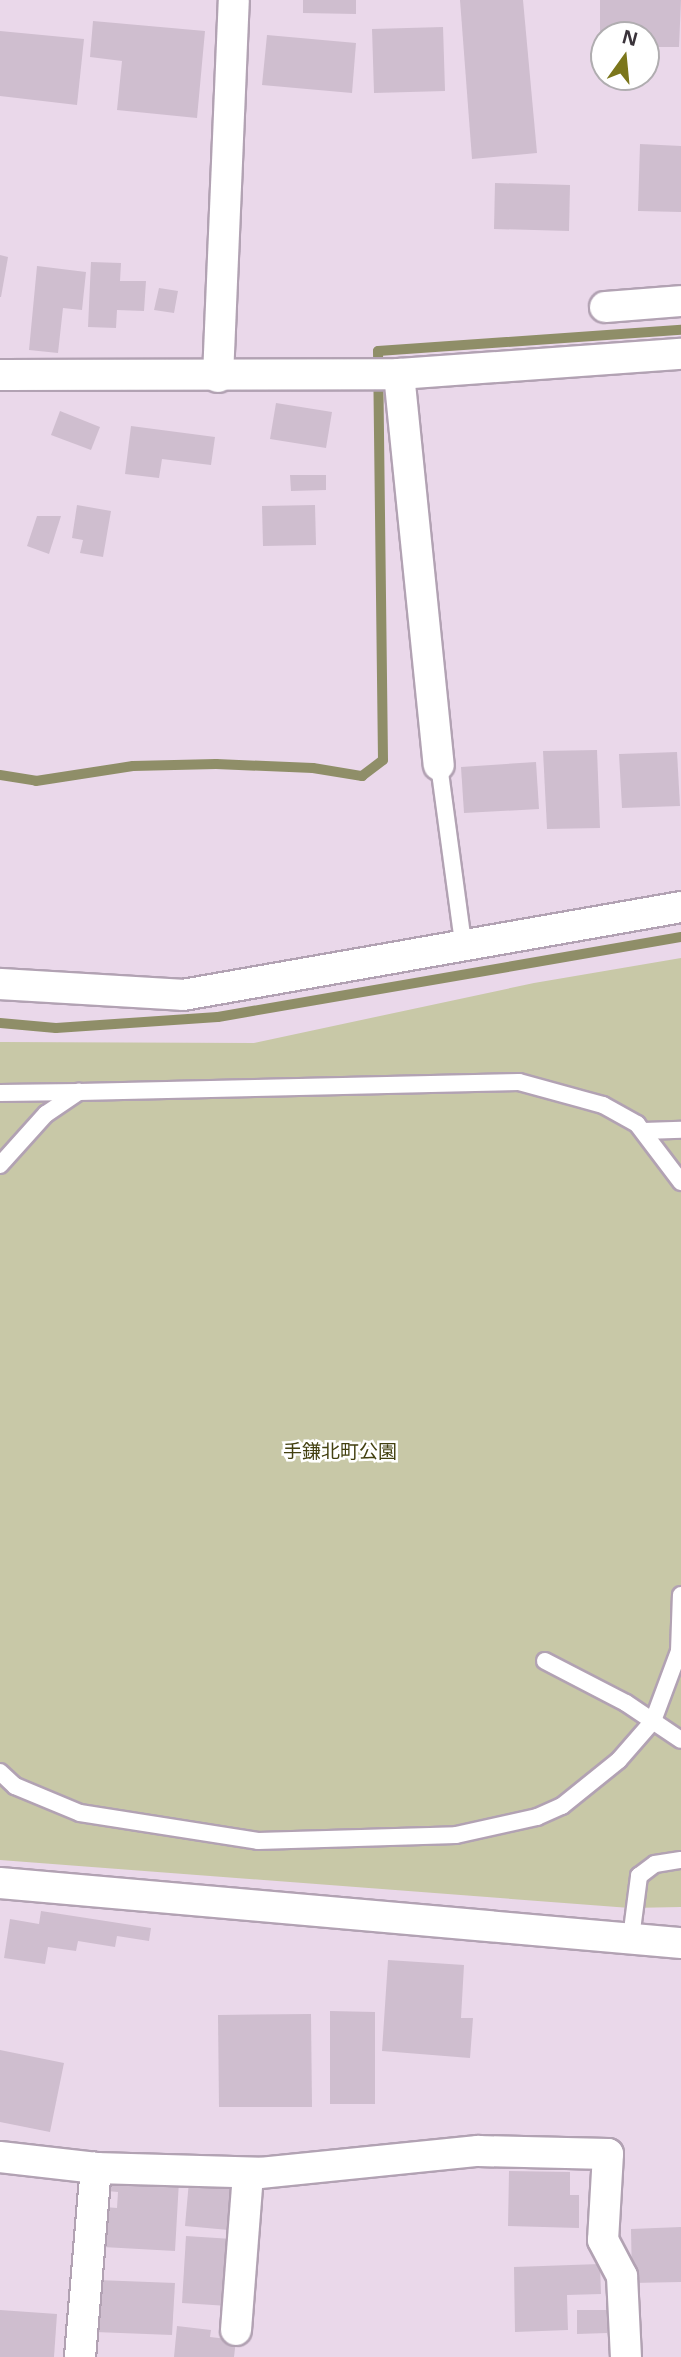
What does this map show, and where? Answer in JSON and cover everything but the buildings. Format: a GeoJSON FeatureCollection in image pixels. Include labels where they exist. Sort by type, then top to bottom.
{"type":"FeatureCollection","features":[{"type":"Feature","properties":{"kind":"street"},"geometry":{"type":"LineString","coordinates":[[218,377],[234,0]]}},
{"type":"Feature","properties":{"kind":"street"},"geometry":{"type":"LineString","coordinates":[[605,307],[681,301]]}},
{"type":"Feature","properties":{"kind":"street"},"geometry":{"type":"LineString","coordinates":[[0,375],[218,377],[399,374],[681,354]]}},
{"type":"Feature","properties":{"kind":"street"},"geometry":{"type":"LineString","coordinates":[[399,374],[439,765]]}},
{"type":"Feature","properties":{"kind":"street"},"geometry":{"type":"LineString","coordinates":[[0,985],[183,995],[464,949],[681,907]]}},
{"type":"Feature","properties":{"kind":"street"},"geometry":{"type":"LineString","coordinates":[[0,1883],[681,1943]]}},
{"type":"Feature","properties":{"kind":"street"},"geometry":{"type":"LineString","coordinates":[[0,2157],[96,2168],[248,2173],[478,2151],[608,2154],[603,2240],[622,2276],[626,2357]]}},
{"type":"Feature","properties":{"kind":"street"},"geometry":{"type":"LineString","coordinates":[[80,2357],[96,2168]]}},
{"type":"Feature","properties":{"kind":"street"},"geometry":{"type":"LineString","coordinates":[[236,2330],[248,2173]]}},
{"type":"Feature","properties":{"kind":"lane"},"geometry":{"type":"LineString","coordinates":[[439,765],[464,949]]}},
{"type":"Feature","properties":{"kind":"lane"},"geometry":{"type":"LineString","coordinates":[[0,1093],[519,1082],[603,1105],[643,1130],[681,1182]]}},
{"type":"Feature","properties":{"kind":"lane"},"geometry":{"type":"LineString","coordinates":[[0,1165],[46,1114],[79,1092]]}},
{"type":"Feature","properties":{"kind":"lane"},"geometry":{"type":"LineString","coordinates":[[643,1130],[681,1130]]}},
{"type":"Feature","properties":{"kind":"lane"},"geometry":{"type":"LineString","coordinates":[[0,1772],[7,1787],[80,1813],[198,1835],[258,1841],[456,1835],[537,1817],[562,1806],[619,1760],[653,1721],[679,1651],[681,1595]]}},
{"type":"Feature","properties":{"kind":"lane"},"geometry":{"type":"LineString","coordinates":[[545,1661],[653,1721],[681,1740]]}},
{"type":"Feature","properties":{"kind":"lane"},"geometry":{"type":"LineString","coordinates":[[632,1938],[639,1876],[656,1864],[681,1860]]}},
{"type":"Feature","properties":{"kind":"green space","name":"手鎌北町公園"},"geometry":{"type":"Polygon","coordinates":[[[681,958],[681,1907],[630,1908],[0,1860],[0,1042],[254,1043],[534,983],[681,958]]]}},
{"type":"Feature","properties":{"kind":"waterway"},"geometry":{"type":"LineString","coordinates":[[0,775],[36,781],[133,766],[216,764],[313,768],[362,776],[383,760],[378,351],[681,330]]}},
{"type":"Feature","properties":{"kind":"waterway"},"geometry":{"type":"LineString","coordinates":[[0,1023],[56,1028],[218,1017],[681,937]]}}]}
